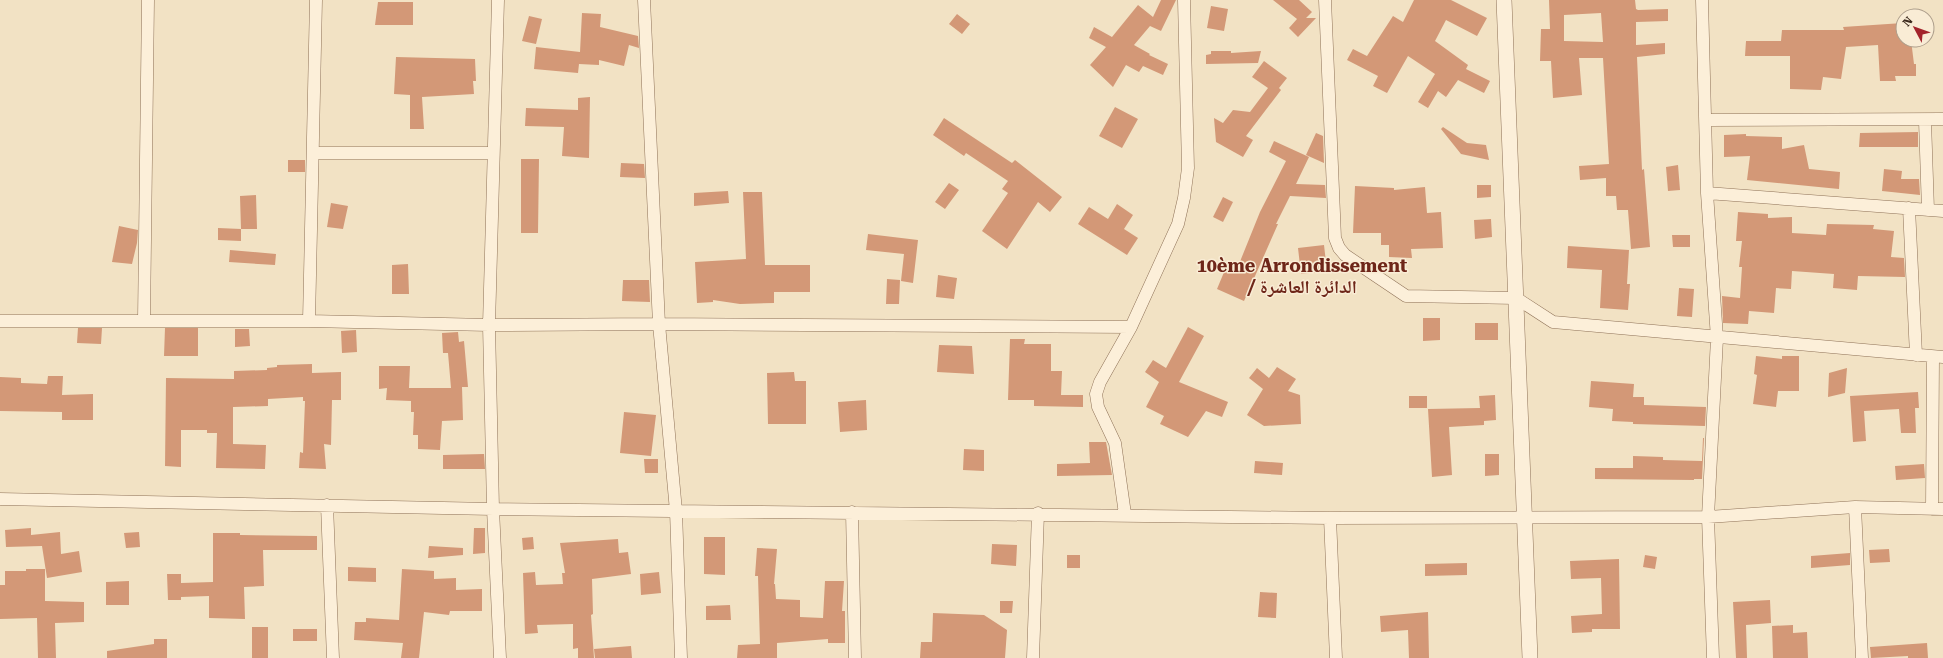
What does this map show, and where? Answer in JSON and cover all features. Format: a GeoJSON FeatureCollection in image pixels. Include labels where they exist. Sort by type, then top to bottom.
{"type":"FeatureCollection","features":[{"type":"Feature","properties":{"kind":"street"},"geometry":{"type":"LineString","coordinates":[[144,320],[148,0]]}},
{"type":"Feature","properties":{"kind":"street"},"geometry":{"type":"LineString","coordinates":[[309,321],[314,153],[316,0]]}},
{"type":"Feature","properties":{"kind":"street"},"geometry":{"type":"LineString","coordinates":[[498,0],[489,325],[493,509],[500,658]]}},
{"type":"Feature","properties":{"kind":"street"},"geometry":{"type":"LineString","coordinates":[[644,0],[659,324],[676,511],[681,658]]}},
{"type":"Feature","properties":{"kind":"street"},"geometry":{"type":"LineString","coordinates":[[1125,514],[1115,443],[1098,407],[1096,394],[1100,382],[1131,328],[1178,224],[1184,198],[1188,168],[1184,0]]}},
{"type":"Feature","properties":{"kind":"street"},"geometry":{"type":"LineString","coordinates":[[0,499],[493,509],[1038,513],[1330,518],[1708,517],[1855,507],[1938,509],[1938,357],[1553,322],[1516,298],[1406,296],[1345,255],[1339,248],[1335,238],[1325,0]]}},
{"type":"Feature","properties":{"kind":"street"},"geometry":{"type":"LineString","coordinates":[[1504,0],[1530,658]]}},
{"type":"Feature","properties":{"kind":"street"},"geometry":{"type":"LineString","coordinates":[[1702,0],[1707,193],[1717,338],[1708,517],[1713,658]]}},
{"type":"Feature","properties":{"kind":"street"},"geometry":{"type":"LineString","coordinates":[[1706,120],[1943,119]]}},
{"type":"Feature","properties":{"kind":"street"},"geometry":{"type":"LineString","coordinates":[[1925,120],[1928,210]]}},
{"type":"Feature","properties":{"kind":"street"},"geometry":{"type":"LineString","coordinates":[[314,153],[493,153]]}},
{"type":"Feature","properties":{"kind":"street"},"geometry":{"type":"LineString","coordinates":[[1707,193],[1943,211]]}},
{"type":"Feature","properties":{"kind":"street"},"geometry":{"type":"LineString","coordinates":[[1909,208],[1916,355]]}},
{"type":"Feature","properties":{"kind":"street"},"geometry":{"type":"LineString","coordinates":[[0,321],[309,321],[489,325],[659,324],[1131,328]]}},
{"type":"Feature","properties":{"kind":"street"},"geometry":{"type":"LineString","coordinates":[[327,505],[333,658]]}},
{"type":"Feature","properties":{"kind":"street"},"geometry":{"type":"LineString","coordinates":[[1855,507],[1862,658]]}},
{"type":"Feature","properties":{"kind":"street"},"geometry":{"type":"LineString","coordinates":[[852,512],[855,658]]}},
{"type":"Feature","properties":{"kind":"street"},"geometry":{"type":"LineString","coordinates":[[1033,658],[1038,513]]}},
{"type":"Feature","properties":{"kind":"street"},"geometry":{"type":"LineString","coordinates":[[1330,518],[1336,658]]}},
{"type":"Feature","properties":{"kind":"building"},"geometry":{"type":"Polygon","coordinates":[[[1161,0],[1176,0],[1161,31],[1150,26],[1134,45],[1150,54],[1149,55],[1168,64],[1163,75],[1143,66],[1139,72],[1126,65],[1113,87],[1090,65],[1106,47],[1089,38],[1094,27],[1112,37],[1138,5],[1153,17],[1161,0]]]}},
{"type":"Feature","properties":{"kind":"building"},"geometry":{"type":"Polygon","coordinates":[[[1273,0],[1299,0],[1312,12],[1306,18],[1316,18],[1298,37],[1289,28],[1297,19],[1273,0]]]}},
{"type":"Feature","properties":{"kind":"building"},"geometry":{"type":"Polygon","coordinates":[[[1414,0],[1451,0],[1487,18],[1477,36],[1446,20],[1435,41],[1468,65],[1466,69],[1490,81],[1484,93],[1458,80],[1446,97],[1438,91],[1428,108],[1418,102],[1435,74],[1408,56],[1387,93],[1373,86],[1378,76],[1347,60],[1353,49],[1367,56],[1393,16],[1403,22],[1414,0]]]}},
{"type":"Feature","properties":{"kind":"building"},"geometry":{"type":"Polygon","coordinates":[[[1549,0],[1635,0],[1636,9],[1638,10],[1668,9],[1668,21],[1636,22],[1636,45],[1665,43],[1665,54],[1637,57],[1642,170],[1644,169],[1650,247],[1631,249],[1628,210],[1617,210],[1616,196],[1606,196],[1606,178],[1580,180],[1579,166],[1609,164],[1603,58],[1579,58],[1582,95],[1553,98],[1551,61],[1540,61],[1541,29],[1550,29],[1549,0]],[[1601,13],[1564,15],[1564,41],[1603,42],[1601,13]]]}},
{"type":"Feature","properties":{"kind":"building"},"geometry":{"type":"Polygon","coordinates":[[[378,2],[413,2],[413,25],[375,25],[378,2]]]}},
{"type":"Feature","properties":{"kind":"building"},"geometry":{"type":"Polygon","coordinates":[[[1211,6],[1228,9],[1224,31],[1207,28],[1211,6]]]}},
{"type":"Feature","properties":{"kind":"building"},"geometry":{"type":"Polygon","coordinates":[[[582,13],[601,14],[600,27],[638,36],[639,48],[629,45],[624,66],[599,60],[599,65],[579,64],[578,73],[534,69],[536,47],[580,52],[582,13]]]}},
{"type":"Feature","properties":{"kind":"building"},"geometry":{"type":"Polygon","coordinates":[[[957,14],[970,24],[962,34],[949,24],[957,14]]]}},
{"type":"Feature","properties":{"kind":"building"},"geometry":{"type":"Polygon","coordinates":[[[529,16],[542,19],[536,44],[522,41],[529,16]]]}},
{"type":"Feature","properties":{"kind":"building"},"geometry":{"type":"Polygon","coordinates":[[[1895,24],[1895,48],[1912,48],[1914,64],[1916,64],[1916,76],[1895,76],[1896,81],[1880,81],[1878,45],[1846,47],[1841,79],[1823,77],[1821,90],[1790,89],[1790,56],[1745,56],[1746,41],[1781,41],[1782,30],[1844,30],[1843,27],[1895,24]]]}},
{"type":"Feature","properties":{"kind":"building"},"geometry":{"type":"Polygon","coordinates":[[[1211,51],[1231,51],[1231,53],[1261,51],[1258,63],[1206,64],[1206,55],[1211,54],[1211,51]]]}},
{"type":"Feature","properties":{"kind":"building"},"geometry":{"type":"Polygon","coordinates":[[[396,57],[475,59],[476,81],[473,81],[474,94],[422,97],[424,129],[410,129],[410,95],[394,94],[396,57]]]}},
{"type":"Feature","properties":{"kind":"building"},"geometry":{"type":"Polygon","coordinates":[[[1264,61],[1287,78],[1279,88],[1281,90],[1246,136],[1253,140],[1243,157],[1216,142],[1214,118],[1223,123],[1233,110],[1250,112],[1268,88],[1252,77],[1264,61]]]}},
{"type":"Feature","properties":{"kind":"building"},"geometry":{"type":"Polygon","coordinates":[[[590,97],[589,158],[562,156],[564,127],[525,126],[526,108],[578,110],[578,98],[590,97]]]}},
{"type":"Feature","properties":{"kind":"building"},"geometry":{"type":"Polygon","coordinates":[[[1115,107],[1138,119],[1122,148],[1099,136],[1115,107]]]}},
{"type":"Feature","properties":{"kind":"building"},"geometry":{"type":"Polygon","coordinates":[[[944,118],[1012,163],[1015,160],[1062,197],[1050,212],[1038,202],[1007,249],[982,231],[1008,193],[1002,189],[1008,181],[966,153],[964,156],[933,135],[944,118]]]}},
{"type":"Feature","properties":{"kind":"building"},"geometry":{"type":"Polygon","coordinates":[[[1443,127],[1467,143],[1486,145],[1489,160],[1461,154],[1441,129],[1443,127]]]}},
{"type":"Feature","properties":{"kind":"building"},"geometry":{"type":"Polygon","coordinates":[[[1918,132],[1918,147],[1859,147],[1860,133],[1918,132]]]}},
{"type":"Feature","properties":{"kind":"building"},"geometry":{"type":"Polygon","coordinates":[[[1316,133],[1323,136],[1324,163],[1306,155],[1316,133]]]}},
{"type":"Feature","properties":{"kind":"building"},"geometry":{"type":"Polygon","coordinates":[[[1746,134],[1746,136],[1782,137],[1782,149],[1804,145],[1809,169],[1840,172],[1839,189],[1747,180],[1750,156],[1724,157],[1724,135],[1746,134]]]}},
{"type":"Feature","properties":{"kind":"building"},"geometry":{"type":"Polygon","coordinates":[[[1274,141],[1309,157],[1296,184],[1325,185],[1326,198],[1290,196],[1276,224],[1278,224],[1244,301],[1217,289],[1227,265],[1237,269],[1260,212],[1286,161],[1269,152],[1274,141]]]}},
{"type":"Feature","properties":{"kind":"building"},"geometry":{"type":"Polygon","coordinates":[[[521,159],[539,159],[538,233],[521,233],[521,159]]]}},
{"type":"Feature","properties":{"kind":"building"},"geometry":{"type":"Polygon","coordinates":[[[288,160],[305,160],[305,172],[288,172],[288,160]]]}},
{"type":"Feature","properties":{"kind":"building"},"geometry":{"type":"Polygon","coordinates":[[[621,163],[644,164],[645,178],[620,177],[621,163]]]}},
{"type":"Feature","properties":{"kind":"building"},"geometry":{"type":"Polygon","coordinates":[[[1678,165],[1680,190],[1668,191],[1666,167],[1678,165]]]}},
{"type":"Feature","properties":{"kind":"building"},"geometry":{"type":"Polygon","coordinates":[[[1884,169],[1902,171],[1901,179],[1919,179],[1920,195],[1882,191],[1884,169]]]}},
{"type":"Feature","properties":{"kind":"building"},"geometry":{"type":"Polygon","coordinates":[[[949,183],[959,190],[945,209],[935,202],[949,183]]]}},
{"type":"Feature","properties":{"kind":"building"},"geometry":{"type":"Polygon","coordinates":[[[1477,185],[1491,185],[1491,197],[1477,198],[1477,185]]]}},
{"type":"Feature","properties":{"kind":"building"},"geometry":{"type":"Polygon","coordinates":[[[1355,186],[1394,188],[1394,190],[1425,187],[1427,213],[1441,212],[1443,248],[1411,249],[1412,258],[1389,257],[1389,245],[1381,245],[1381,233],[1353,233],[1355,186]]]}},
{"type":"Feature","properties":{"kind":"building"},"geometry":{"type":"Polygon","coordinates":[[[728,191],[729,203],[694,206],[694,193],[728,191]]]}},
{"type":"Feature","properties":{"kind":"building"},"geometry":{"type":"Polygon","coordinates":[[[743,192],[762,192],[765,265],[810,265],[810,292],[774,292],[774,303],[740,304],[713,300],[713,302],[697,303],[695,262],[746,259],[743,192]]]}},
{"type":"Feature","properties":{"kind":"building"},"geometry":{"type":"Polygon","coordinates":[[[256,195],[257,229],[241,229],[240,196],[256,195]]]}},
{"type":"Feature","properties":{"kind":"building"},"geometry":{"type":"Polygon","coordinates":[[[1223,197],[1233,202],[1223,222],[1213,217],[1223,197]]]}},
{"type":"Feature","properties":{"kind":"building"},"geometry":{"type":"Polygon","coordinates":[[[331,203],[348,206],[343,229],[327,227],[331,203]]]}},
{"type":"Feature","properties":{"kind":"building"},"geometry":{"type":"Polygon","coordinates":[[[1117,204],[1133,215],[1124,229],[1138,238],[1127,255],[1078,224],[1089,207],[1108,219],[1117,204]]]}},
{"type":"Feature","properties":{"kind":"building"},"geometry":{"type":"Polygon","coordinates":[[[1738,212],[1768,214],[1768,218],[1792,217],[1792,233],[1826,235],[1827,224],[1874,225],[1873,229],[1894,231],[1891,257],[1904,258],[1905,277],[1858,276],[1857,290],[1833,288],[1834,274],[1792,271],[1791,289],[1776,288],[1774,313],[1749,311],[1748,324],[1723,323],[1722,296],[1740,298],[1742,267],[1739,267],[1742,241],[1736,241],[1738,212]]]}},
{"type":"Feature","properties":{"kind":"building"},"geometry":{"type":"Polygon","coordinates":[[[1491,219],[1492,237],[1475,239],[1474,220],[1491,219]]]}},
{"type":"Feature","properties":{"kind":"building"},"geometry":{"type":"Polygon","coordinates":[[[119,226],[138,230],[137,243],[132,264],[112,262],[119,226]]]}},
{"type":"Feature","properties":{"kind":"building"},"geometry":{"type":"Polygon","coordinates":[[[218,228],[241,229],[241,241],[218,240],[218,228]]]}},
{"type":"Feature","properties":{"kind":"building"},"geometry":{"type":"Polygon","coordinates":[[[868,234],[918,240],[913,283],[901,281],[904,254],[866,250],[868,234]]]}},
{"type":"Feature","properties":{"kind":"building"},"geometry":{"type":"Polygon","coordinates":[[[1672,235],[1690,235],[1690,247],[1673,247],[1672,235]]]}},
{"type":"Feature","properties":{"kind":"building"},"geometry":{"type":"Polygon","coordinates":[[[1324,245],[1327,271],[1301,274],[1298,248],[1324,245]]]}},
{"type":"Feature","properties":{"kind":"building"},"geometry":{"type":"Polygon","coordinates":[[[1568,246],[1629,250],[1627,284],[1630,284],[1628,310],[1600,308],[1602,270],[1567,268],[1568,246]]]}},
{"type":"Feature","properties":{"kind":"building"},"geometry":{"type":"Polygon","coordinates":[[[230,250],[276,254],[275,265],[229,262],[230,250]]]}},
{"type":"Feature","properties":{"kind":"building"},"geometry":{"type":"Polygon","coordinates":[[[408,264],[409,294],[392,294],[392,265],[408,264]]]}},
{"type":"Feature","properties":{"kind":"building"},"geometry":{"type":"Polygon","coordinates":[[[938,275],[957,278],[954,299],[936,297],[938,275]]]}},
{"type":"Feature","properties":{"kind":"building"},"geometry":{"type":"Polygon","coordinates":[[[887,279],[900,280],[899,304],[886,304],[887,279]]]}},
{"type":"Feature","properties":{"kind":"building"},"geometry":{"type":"Polygon","coordinates":[[[623,280],[649,280],[650,302],[622,301],[623,280]]]}},
{"type":"Feature","properties":{"kind":"building"},"geometry":{"type":"Polygon","coordinates":[[[1679,288],[1694,289],[1692,317],[1677,316],[1679,288]]]}},
{"type":"Feature","properties":{"kind":"building"},"geometry":{"type":"Polygon","coordinates":[[[1423,318],[1440,318],[1440,340],[1423,341],[1423,318]]]}},
{"type":"Feature","properties":{"kind":"building"},"geometry":{"type":"Polygon","coordinates":[[[1475,323],[1498,323],[1498,340],[1475,340],[1475,323]]]}},
{"type":"Feature","properties":{"kind":"building"},"geometry":{"type":"Polygon","coordinates":[[[1188,327],[1204,336],[1179,382],[1228,402],[1222,417],[1206,411],[1188,437],[1160,424],[1164,416],[1146,407],[1159,382],[1145,372],[1153,360],[1166,368],[1188,327]]]}},
{"type":"Feature","properties":{"kind":"building"},"geometry":{"type":"Polygon","coordinates":[[[78,328],[102,328],[101,344],[77,343],[78,328]]]}},
{"type":"Feature","properties":{"kind":"building"},"geometry":{"type":"Polygon","coordinates":[[[165,328],[198,328],[198,356],[164,356],[165,328]]]}},
{"type":"Feature","properties":{"kind":"building"},"geometry":{"type":"Polygon","coordinates":[[[235,329],[249,329],[250,346],[235,347],[235,329]]]}},
{"type":"Feature","properties":{"kind":"building"},"geometry":{"type":"Polygon","coordinates":[[[356,330],[357,352],[342,353],[341,331],[356,330]]]}},
{"type":"Feature","properties":{"kind":"building"},"geometry":{"type":"Polygon","coordinates":[[[458,332],[459,342],[464,341],[468,387],[462,387],[463,420],[442,421],[440,450],[418,449],[418,435],[413,435],[414,412],[411,412],[411,401],[386,400],[387,388],[379,389],[379,366],[410,366],[409,388],[451,388],[448,353],[443,353],[442,333],[458,332]]]}},
{"type":"Feature","properties":{"kind":"building"},"geometry":{"type":"Polygon","coordinates":[[[1010,339],[1025,339],[1024,344],[1051,344],[1051,371],[1062,371],[1061,395],[1083,395],[1083,407],[1034,406],[1034,400],[1008,400],[1010,339]]]}},
{"type":"Feature","properties":{"kind":"building"},"geometry":{"type":"Polygon","coordinates":[[[939,345],[972,346],[974,374],[937,372],[939,345]]]}},
{"type":"Feature","properties":{"kind":"building"},"geometry":{"type":"Polygon","coordinates":[[[1756,356],[1782,359],[1782,356],[1799,356],[1799,391],[1778,391],[1776,407],[1753,404],[1757,375],[1754,374],[1756,356]]]}},
{"type":"Feature","properties":{"kind":"building"},"geometry":{"type":"Polygon","coordinates":[[[312,364],[312,373],[341,372],[341,400],[332,400],[331,445],[324,444],[326,469],[299,468],[300,452],[303,453],[305,401],[303,401],[303,397],[268,399],[268,406],[233,407],[233,444],[266,445],[265,469],[216,468],[217,433],[207,433],[207,430],[181,430],[181,467],[165,466],[166,378],[234,379],[234,371],[267,370],[267,368],[277,367],[277,365],[312,364]]]}},
{"type":"Feature","properties":{"kind":"building"},"geometry":{"type":"Polygon","coordinates":[[[1277,367],[1296,379],[1288,391],[1300,395],[1301,424],[1264,426],[1247,415],[1263,389],[1249,378],[1257,368],[1269,378],[1277,367]]]}},
{"type":"Feature","properties":{"kind":"building"},"geometry":{"type":"Polygon","coordinates":[[[1847,368],[1845,393],[1828,397],[1829,373],[1847,368]]]}},
{"type":"Feature","properties":{"kind":"building"},"geometry":{"type":"Polygon","coordinates":[[[794,372],[795,381],[806,381],[806,424],[768,424],[767,373],[794,372]]]}},
{"type":"Feature","properties":{"kind":"building"},"geometry":{"type":"Polygon","coordinates":[[[48,376],[63,376],[62,395],[93,394],[93,420],[62,420],[62,412],[0,411],[0,377],[21,378],[21,383],[47,384],[48,376]]]}},
{"type":"Feature","properties":{"kind":"building"},"geometry":{"type":"Polygon","coordinates":[[[1591,381],[1634,384],[1633,397],[1644,397],[1644,405],[1706,407],[1705,426],[1633,424],[1633,422],[1612,421],[1613,409],[1589,407],[1591,381]]]}},
{"type":"Feature","properties":{"kind":"building"},"geometry":{"type":"Polygon","coordinates":[[[1918,392],[1919,408],[1915,408],[1916,433],[1901,433],[1899,409],[1864,411],[1866,441],[1853,442],[1850,396],[1918,392]]]}},
{"type":"Feature","properties":{"kind":"building"},"geometry":{"type":"Polygon","coordinates":[[[1495,395],[1496,420],[1484,421],[1484,425],[1449,427],[1452,475],[1432,477],[1428,409],[1480,408],[1479,396],[1495,395]]]}},
{"type":"Feature","properties":{"kind":"building"},"geometry":{"type":"Polygon","coordinates":[[[1409,396],[1427,396],[1427,408],[1409,408],[1409,396]]]}},
{"type":"Feature","properties":{"kind":"building"},"geometry":{"type":"Polygon","coordinates":[[[866,400],[867,430],[840,432],[838,402],[866,400]]]}},
{"type":"Feature","properties":{"kind":"building"},"geometry":{"type":"Polygon","coordinates":[[[624,412],[656,415],[651,456],[620,453],[624,412]]]}},
{"type":"Feature","properties":{"kind":"building"},"geometry":{"type":"Polygon","coordinates":[[[1703,438],[1702,479],[1595,479],[1595,468],[1633,468],[1633,456],[1663,457],[1663,460],[1702,461],[1703,438]]]}},
{"type":"Feature","properties":{"kind":"building"},"geometry":{"type":"Polygon","coordinates":[[[1089,442],[1106,442],[1112,475],[1057,476],[1057,464],[1090,463],[1089,442]]]}},
{"type":"Feature","properties":{"kind":"building"},"geometry":{"type":"Polygon","coordinates":[[[964,449],[984,450],[984,471],[963,470],[964,449]]]}},
{"type":"Feature","properties":{"kind":"building"},"geometry":{"type":"Polygon","coordinates":[[[484,454],[485,469],[443,469],[443,455],[484,454]]]}},
{"type":"Feature","properties":{"kind":"building"},"geometry":{"type":"Polygon","coordinates":[[[1485,454],[1499,454],[1499,475],[1485,476],[1485,454]]]}},
{"type":"Feature","properties":{"kind":"building"},"geometry":{"type":"Polygon","coordinates":[[[644,459],[658,459],[658,473],[645,473],[644,459]]]}},
{"type":"Feature","properties":{"kind":"building"},"geometry":{"type":"Polygon","coordinates":[[[1255,461],[1283,463],[1282,475],[1254,473],[1255,461]]]}},
{"type":"Feature","properties":{"kind":"building"},"geometry":{"type":"Polygon","coordinates":[[[1924,464],[1925,478],[1896,480],[1895,466],[1924,464]]]}},
{"type":"Feature","properties":{"kind":"building"},"geometry":{"type":"Polygon","coordinates":[[[31,528],[31,535],[60,532],[61,554],[79,551],[82,572],[47,578],[42,546],[6,547],[5,530],[31,528]]]}},
{"type":"Feature","properties":{"kind":"building"},"geometry":{"type":"Polygon","coordinates":[[[474,528],[485,528],[485,553],[473,554],[474,528]]]}},
{"type":"Feature","properties":{"kind":"building"},"geometry":{"type":"Polygon","coordinates":[[[139,532],[140,547],[126,548],[124,533],[139,532]]]}},
{"type":"Feature","properties":{"kind":"building"},"geometry":{"type":"Polygon","coordinates":[[[213,533],[240,533],[240,535],[317,536],[317,550],[263,550],[264,586],[244,587],[245,619],[209,618],[209,596],[181,597],[181,600],[168,600],[167,574],[181,574],[181,583],[213,582],[213,533]]]}},
{"type":"Feature","properties":{"kind":"building"},"geometry":{"type":"Polygon","coordinates":[[[533,537],[534,549],[523,550],[522,538],[533,537]]]}},
{"type":"Feature","properties":{"kind":"building"},"geometry":{"type":"Polygon","coordinates":[[[704,537],[725,537],[725,575],[704,574],[704,537]]]}},
{"type":"Feature","properties":{"kind":"building"},"geometry":{"type":"Polygon","coordinates":[[[618,539],[619,553],[628,552],[631,574],[592,579],[593,614],[591,615],[594,658],[578,658],[578,648],[573,649],[573,624],[537,625],[538,633],[525,634],[523,573],[535,572],[536,585],[563,584],[562,573],[565,573],[560,543],[618,539]]]}},
{"type":"Feature","properties":{"kind":"building"},"geometry":{"type":"Polygon","coordinates":[[[992,544],[1017,545],[1016,566],[991,564],[992,544]]]}},
{"type":"Feature","properties":{"kind":"building"},"geometry":{"type":"Polygon","coordinates":[[[429,546],[463,548],[463,555],[428,558],[429,546]]]}},
{"type":"Feature","properties":{"kind":"building"},"geometry":{"type":"Polygon","coordinates":[[[757,548],[777,549],[774,584],[776,599],[800,600],[800,617],[823,618],[825,581],[844,581],[842,611],[845,611],[845,643],[828,643],[828,639],[777,643],[777,658],[737,658],[738,645],[760,644],[758,576],[755,576],[757,548]]]}},
{"type":"Feature","properties":{"kind":"building"},"geometry":{"type":"Polygon","coordinates":[[[1889,549],[1890,562],[1870,563],[1869,550],[1889,549]]]}},
{"type":"Feature","properties":{"kind":"building"},"geometry":{"type":"Polygon","coordinates":[[[1850,553],[1850,565],[1811,568],[1811,556],[1850,553]]]}},
{"type":"Feature","properties":{"kind":"building"},"geometry":{"type":"Polygon","coordinates":[[[1067,555],[1080,555],[1080,568],[1067,568],[1067,555]]]}},
{"type":"Feature","properties":{"kind":"building"},"geometry":{"type":"Polygon","coordinates":[[[1645,555],[1657,557],[1655,569],[1643,567],[1645,555]]]}},
{"type":"Feature","properties":{"kind":"building"},"geometry":{"type":"Polygon","coordinates":[[[1619,559],[1620,629],[1592,629],[1592,632],[1572,633],[1571,616],[1602,614],[1601,578],[1571,579],[1570,561],[1619,559]]]}},
{"type":"Feature","properties":{"kind":"building"},"geometry":{"type":"Polygon","coordinates":[[[1467,563],[1467,575],[1425,576],[1425,564],[1467,563]]]}},
{"type":"Feature","properties":{"kind":"building"},"geometry":{"type":"Polygon","coordinates":[[[348,567],[376,568],[376,582],[348,581],[348,567]]]}},
{"type":"Feature","properties":{"kind":"building"},"geometry":{"type":"Polygon","coordinates":[[[26,569],[45,569],[45,601],[84,602],[84,622],[55,623],[56,658],[38,658],[37,618],[0,619],[0,585],[5,585],[5,571],[26,571],[26,569]]]}},
{"type":"Feature","properties":{"kind":"building"},"geometry":{"type":"Polygon","coordinates":[[[402,569],[434,571],[434,579],[456,578],[456,590],[482,589],[482,611],[450,611],[449,615],[424,612],[419,658],[401,658],[403,643],[354,640],[355,622],[366,622],[366,618],[399,620],[402,569]]]}},
{"type":"Feature","properties":{"kind":"building"},"geometry":{"type":"Polygon","coordinates":[[[659,572],[661,593],[641,595],[640,574],[659,572]]]}},
{"type":"Feature","properties":{"kind":"building"},"geometry":{"type":"Polygon","coordinates":[[[129,581],[129,605],[106,605],[106,582],[129,581]]]}},
{"type":"Feature","properties":{"kind":"building"},"geometry":{"type":"Polygon","coordinates":[[[1260,592],[1277,593],[1276,618],[1258,617],[1260,592]]]}},
{"type":"Feature","properties":{"kind":"building"},"geometry":{"type":"Polygon","coordinates":[[[1770,600],[1771,623],[1746,625],[1747,658],[1736,658],[1733,602],[1770,600]]]}},
{"type":"Feature","properties":{"kind":"building"},"geometry":{"type":"Polygon","coordinates":[[[1000,601],[1013,601],[1012,613],[1000,613],[1000,601]]]}},
{"type":"Feature","properties":{"kind":"building"},"geometry":{"type":"Polygon","coordinates":[[[730,605],[731,620],[706,620],[706,606],[730,605]]]}},
{"type":"Feature","properties":{"kind":"building"},"geometry":{"type":"Polygon","coordinates":[[[1428,612],[1429,658],[1409,658],[1408,630],[1381,632],[1380,616],[1428,612]]]}},
{"type":"Feature","properties":{"kind":"building"},"geometry":{"type":"Polygon","coordinates":[[[933,613],[984,615],[1007,630],[1005,658],[920,658],[921,642],[932,642],[933,613]]]}},
{"type":"Feature","properties":{"kind":"building"},"geometry":{"type":"Polygon","coordinates":[[[1793,625],[1793,633],[1807,632],[1808,658],[1773,658],[1772,626],[1793,625]]]}},
{"type":"Feature","properties":{"kind":"building"},"geometry":{"type":"Polygon","coordinates":[[[252,627],[268,627],[268,658],[252,658],[252,627]]]}},
{"type":"Feature","properties":{"kind":"building"},"geometry":{"type":"Polygon","coordinates":[[[293,629],[317,629],[317,641],[293,641],[293,629]]]}},
{"type":"Feature","properties":{"kind":"building"},"geometry":{"type":"Polygon","coordinates":[[[154,639],[167,639],[167,658],[107,658],[107,651],[154,644],[154,639]]]}},
{"type":"Feature","properties":{"kind":"building"},"geometry":{"type":"Polygon","coordinates":[[[1927,643],[1928,658],[1908,658],[1908,656],[1871,658],[1870,647],[1927,643]]]}},
{"type":"Feature","properties":{"kind":"building"},"geometry":{"type":"Polygon","coordinates":[[[631,646],[632,658],[595,658],[594,649],[631,646]]]}},
{"type":"Feature","properties":{"kind":"district","name":"10ème Arrondissement / الدائرة العاشرة"},"geometry":{"type":"Point","coordinates":[1302,275]}}]}
